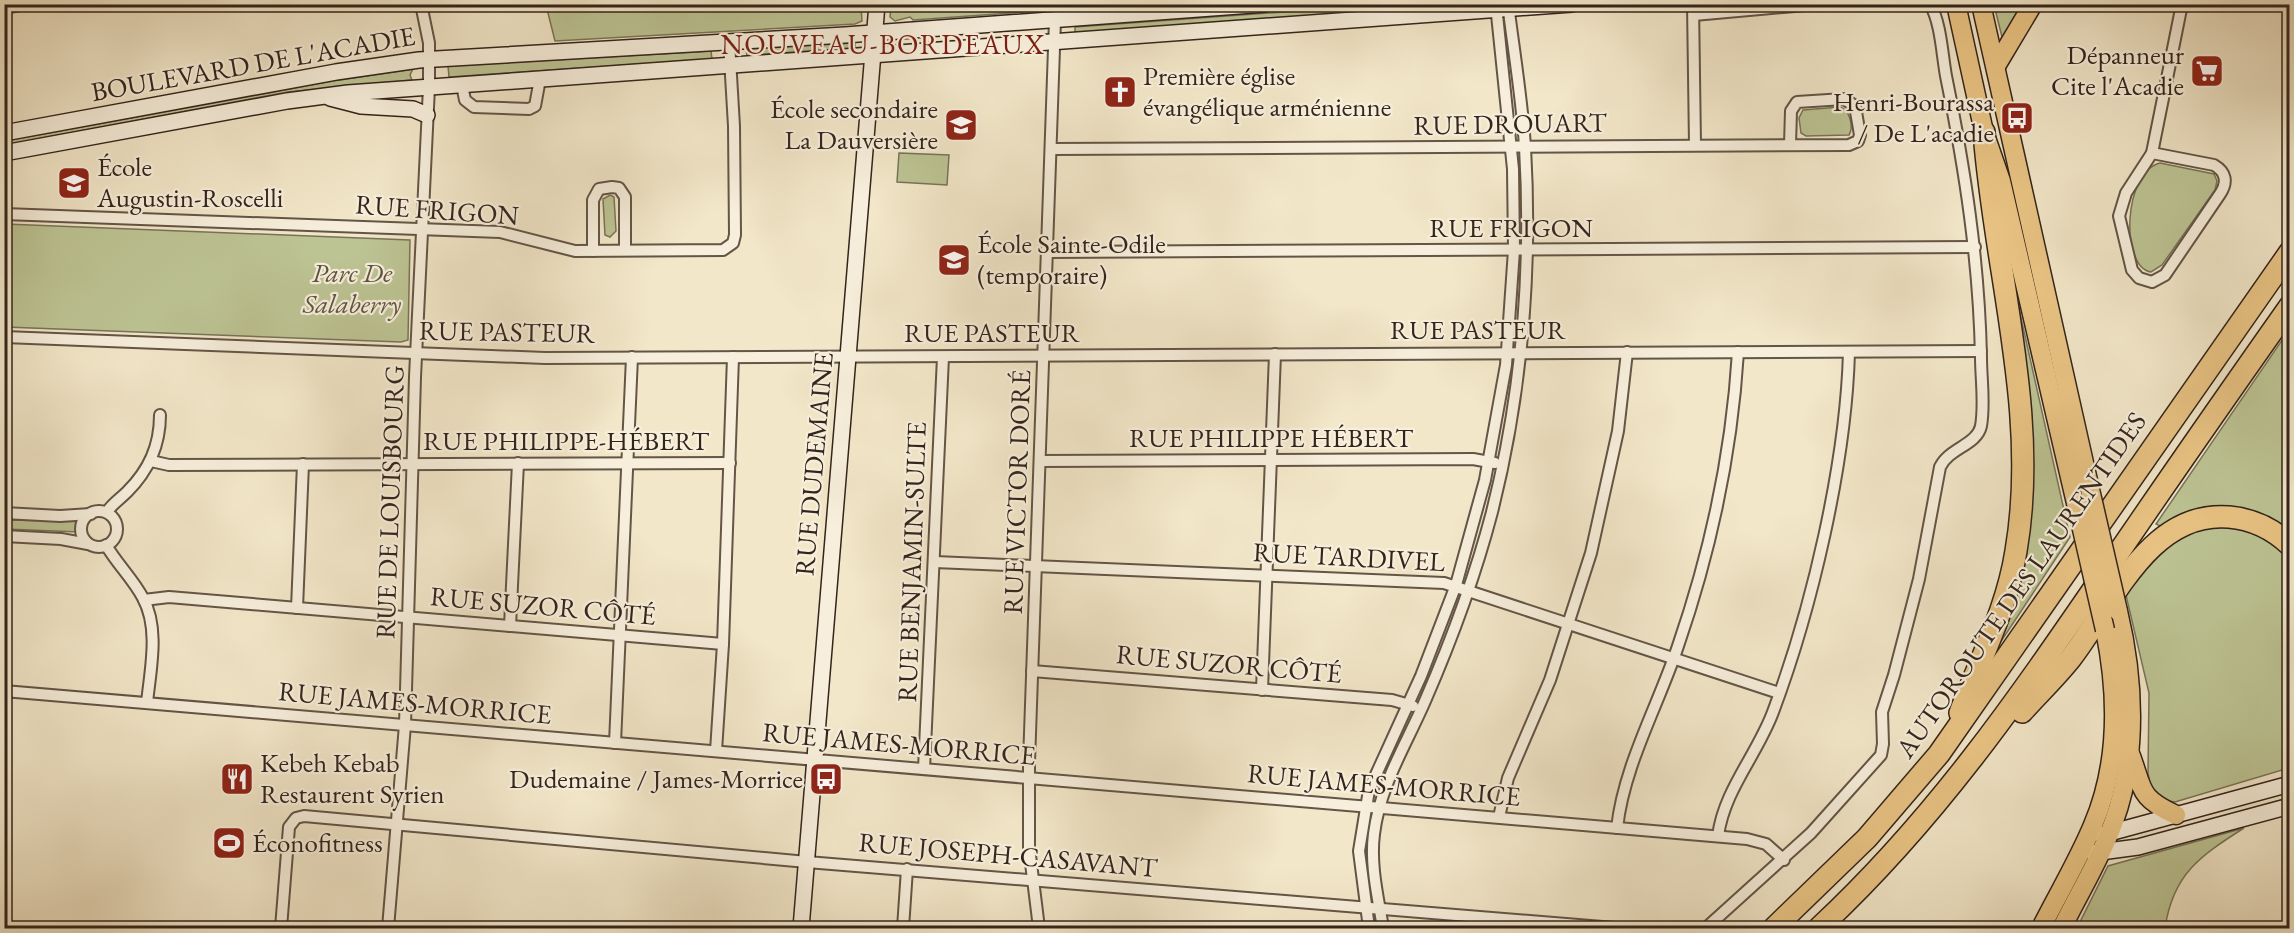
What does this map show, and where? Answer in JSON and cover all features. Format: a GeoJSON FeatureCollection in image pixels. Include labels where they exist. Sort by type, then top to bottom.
{"type":"FeatureCollection","features":[{"type":"Feature","properties":{"kind":"highway"},"geometry":{"type":"LineString","coordinates":[[1950,739],[2006,594],[2016,551],[2023,494],[2019,409],[1988,185],[1984,132]]}},
{"type":"Feature","properties":{"kind":"highway","name":"AUTOROUTE DES LAURENTIDES"},"geometry":{"type":"LineString","coordinates":[[1774,928],[1868,838],[1950,739],[2289,252]]}},
{"type":"Feature","properties":{"kind":"highway"},"geometry":{"type":"LineString","coordinates":[[1939,803],[2045,659],[2289,306]]}},
{"type":"Feature","properties":{"kind":"highway"},"geometry":{"type":"LineString","coordinates":[[1819,928],[1891,858],[2070,659],[2142,558],[2161,537],[2192,521],[2223,516],[2261,525],[2289,545]]}},
{"type":"Feature","properties":{"kind":"main road","name":"RUE DUDEMAINE"},"geometry":{"type":"LineString","coordinates":[[801,928],[878,4]]}},
{"type":"Feature","properties":{"kind":"main road","name":"BOULEVARD DE L'ACADIE"},"geometry":{"type":"LineString","coordinates":[[4,133],[354,69],[429,60],[875,33],[1266,4]]}},
{"type":"Feature","properties":{"kind":"main road","name":"BOULEVARD DE L'ACADIE"},"geometry":{"type":"LineString","coordinates":[[4,153],[322,96],[1502,7],[1572,4]]}},
{"type":"Feature","properties":{"kind":"main road"},"geometry":{"type":"LineString","coordinates":[[1956,4],[1984,132],[2001,181],[2076,503],[2105,630],[2113,685],[2114,730],[2103,794],[2087,838],[2041,928]]}},
{"type":"Feature","properties":{"kind":"main road"},"geometry":{"type":"LineString","coordinates":[[1981,4],[2118,611],[2129,672],[2131,712],[2128,750],[2116,814],[2100,852],[2061,928]]}},
{"type":"Feature","properties":{"kind":"main road"},"geometry":{"type":"LineString","coordinates":[[1996,66],[2033,4]]}},
{"type":"Feature","properties":{"kind":"main road"},"geometry":{"type":"LineString","coordinates":[[322,96],[361,106],[413,109],[427,115]]}},
{"type":"Feature","properties":{"kind":"main road"},"geometry":{"type":"LineString","coordinates":[[2128,750],[2145,795],[2152,803],[2176,815]]}},
{"type":"Feature","properties":{"kind":"main road"},"geometry":{"type":"LineString","coordinates":[[2087,838],[2289,784]]}},
{"type":"Feature","properties":{"kind":"main road"},"geometry":{"type":"LineString","coordinates":[[2079,855],[2138,847],[2289,806]]}},
{"type":"Feature","properties":{"kind":"street"},"geometry":{"type":"LineString","coordinates":[[4,8],[25,4]]}},
{"type":"Feature","properties":{"kind":"street","name":"RUE DE LOUISBOURG"},"geometry":{"type":"LineString","coordinates":[[388,928],[405,725],[417,353],[429,87],[429,60],[422,4]]}},
{"type":"Feature","properties":{"kind":"street"},"geometry":{"type":"LineString","coordinates":[[1695,144],[1694,10],[1816,4]]}},
{"type":"Feature","properties":{"kind":"street"},"geometry":{"type":"LineString","coordinates":[[1706,928],[1784,860],[1840,802],[1882,751],[1881,712],[1894,675],[1919,579],[1940,467],[1948,455],[1974,437],[1981,427],[1983,398],[1975,247],[1966,176],[1935,19],[1930,4]]}},
{"type":"Feature","properties":{"kind":"street"},"geometry":{"type":"LineString","coordinates":[[2152,153],[2214,165],[2222,171],[2225,180],[2220,194],[2165,275],[2152,282],[2139,278],[2132,270],[2120,216],[2126,193],[2152,153],[2182,4]]}},
{"type":"Feature","properties":{"kind":"street"},"geometry":{"type":"LineString","coordinates":[[1383,928],[1373,857],[1379,807],[1388,780],[1421,709],[1469,590],[1502,465],[1519,353],[1527,250],[1525,146],[1502,7]]}},
{"type":"Feature","properties":{"kind":"street"},"geometry":{"type":"LineString","coordinates":[[1369,928],[1359,851],[1365,806],[1374,775],[1408,704],[1456,585],[1489,462],[1507,353],[1515,250],[1512,147],[1502,7]]}},
{"type":"Feature","properties":{"kind":"street","name":"RUE VICTOR DORÉ"},"geometry":{"type":"LineString","coordinates":[[1039,928],[1032,879],[1029,778],[1055,20]]}},
{"type":"Feature","properties":{"kind":"street","name":"RUE FRIGON"},"geometry":{"type":"LineString","coordinates":[[4,214],[509,233],[570,250],[723,250],[733,243],[735,235],[735,138],[729,42]]}},
{"type":"Feature","properties":{"kind":"street"},"geometry":{"type":"LineString","coordinates":[[462,85],[465,100],[474,106],[529,109],[535,106],[540,79]]}},
{"type":"Feature","properties":{"kind":"street","name":"RUE DROUART"},"geometry":{"type":"LineString","coordinates":[[1051,149],[1854,144],[1860,135],[1855,106],[1844,99],[1797,102],[1791,111],[1790,144]]}},
{"type":"Feature","properties":{"kind":"street"},"geometry":{"type":"LineString","coordinates":[[593,251],[593,198],[599,189],[612,186],[619,188],[625,197],[625,250]]}},
{"type":"Feature","properties":{"kind":"street","name":"RUE FRIGON"},"geometry":{"type":"LineString","coordinates":[[1048,252],[1975,247]]}},
{"type":"Feature","properties":{"kind":"street","name":"RUE PASTEUR"},"geometry":{"type":"LineString","coordinates":[[4,337],[526,357],[1981,351]]}},
{"type":"Feature","properties":{"kind":"street"},"geometry":{"type":"LineString","coordinates":[[1499,817],[1510,772],[1541,701],[1570,623],[1593,544],[1610,474],[1620,417],[1627,352]]}},
{"type":"Feature","properties":{"kind":"street"},"geometry":{"type":"LineString","coordinates":[[1617,828],[1625,786],[1674,657],[1694,595],[1719,491],[1738,352]]}},
{"type":"Feature","properties":{"kind":"street"},"geometry":{"type":"LineString","coordinates":[[1718,836],[1726,800],[1762,736],[1779,693],[1804,613],[1827,515],[1842,424],[1849,352]]}},
{"type":"Feature","properties":{"kind":"street"},"geometry":{"type":"LineString","coordinates":[[1262,690],[1275,354]]}},
{"type":"Feature","properties":{"kind":"street"},"geometry":{"type":"LineString","coordinates":[[615,743],[622,636],[632,357]]}},
{"type":"Feature","properties":{"kind":"street"},"geometry":{"type":"LineString","coordinates":[[716,752],[723,644],[733,357]]}},
{"type":"Feature","properties":{"kind":"street","name":"RUE BENJAMIN-SULTE"},"geometry":{"type":"LineString","coordinates":[[924,769],[943,357]]}},
{"type":"Feature","properties":{"kind":"street"},"geometry":{"type":"LineString","coordinates":[[4,513],[60,516],[106,512],[139,478],[151,461],[157,445],[160,415]]}},
{"type":"Feature","properties":{"kind":"street","name":"RUE PHILIPPE HÉBERT"},"geometry":{"type":"LineString","coordinates":[[1040,461],[1473,459],[1502,465]]}},
{"type":"Feature","properties":{"kind":"street","name":"RUE PHILIPPE-HÉBERT"},"geometry":{"type":"LineString","coordinates":[[151,461],[169,465],[729,463]]}},
{"type":"Feature","properties":{"kind":"street"},"geometry":{"type":"LineString","coordinates":[[510,626],[518,463]]}},
{"type":"Feature","properties":{"kind":"street"},"geometry":{"type":"LineString","coordinates":[[297,608],[303,464]]}},
{"type":"Feature","properties":{"kind":"street"},"geometry":{"type":"LineString","coordinates":[[4,536],[54,538],[88,544],[97,548],[106,545],[114,538],[116,529],[113,518],[106,512]]}},
{"type":"Feature","properties":{"kind":"street"},"geometry":{"type":"LineString","coordinates":[[88,544],[83,526],[91,514]]}},
{"type":"Feature","properties":{"kind":"street"},"geometry":{"type":"LineString","coordinates":[[106,545],[144,600],[149,614],[152,640],[147,703]]}},
{"type":"Feature","properties":{"kind":"street","name":"RUE TARDIVEL"},"geometry":{"type":"LineString","coordinates":[[935,562],[1440,582],[1456,585],[1779,693]]}},
{"type":"Feature","properties":{"kind":"street","name":"RUE SUZOR CÔTÉ"},"geometry":{"type":"LineString","coordinates":[[144,600],[169,597],[723,644]]}},
{"type":"Feature","properties":{"kind":"street","name":"RUE SUZOR CÔTÉ"},"geometry":{"type":"LineString","coordinates":[[1032,670],[1392,700],[1421,709]]}},
{"type":"Feature","properties":{"kind":"street","name":"RUE JAMES-MORRICE"},"geometry":{"type":"LineString","coordinates":[[4,691],[1718,836],[1761,842],[1784,860]]}},
{"type":"Feature","properties":{"kind":"street","name":"RUE JOSEPH-CASAVANT"},"geometry":{"type":"LineString","coordinates":[[280,928],[288,829],[294,819],[304,816],[807,862],[1380,909],[1482,923],[1616,928]]}},
{"type":"Feature","properties":{"kind":"street"},"geometry":{"type":"LineString","coordinates":[[903,928],[907,869]]}},
{"type":"Feature","properties":{"kind":"green space"},"geometry":{"type":"Polygon","coordinates":[[[864,4],[861,6],[862,21],[855,24],[555,41],[546,5],[864,4]]]}},
{"type":"Feature","properties":{"kind":"green space"},"geometry":{"type":"Polygon","coordinates":[[[891,4],[1120,5],[913,20],[910,17],[895,21],[890,17],[891,4]]]}},
{"type":"Feature","properties":{"kind":"green space"},"geometry":{"type":"Polygon","coordinates":[[[1381,5],[1461,5],[1075,33],[1075,27],[1381,5]]]}},
{"type":"Feature","properties":{"kind":"green space"},"geometry":{"type":"Polygon","coordinates":[[[1994,5],[2027,5],[2003,41],[1994,5]]]}},
{"type":"Feature","properties":{"kind":"green space"},"geometry":{"type":"Polygon","coordinates":[[[855,43],[855,49],[747,56],[746,49],[855,43]]]}},
{"type":"Feature","properties":{"kind":"green space"},"geometry":{"type":"Polygon","coordinates":[[[711,51],[712,59],[449,77],[448,66],[711,51]]]}},
{"type":"Feature","properties":{"kind":"green space"},"geometry":{"type":"Polygon","coordinates":[[[413,69],[410,75],[412,80],[288,92],[5,145],[5,141],[339,80],[413,69]]]}},
{"type":"Feature","properties":{"kind":"green space"},"geometry":{"type":"Polygon","coordinates":[[[1840,107],[1850,119],[1849,135],[1806,136],[1801,133],[1799,118],[1803,110],[1840,107]]]}},
{"type":"Feature","properties":{"kind":"green space"},"geometry":{"type":"Polygon","coordinates":[[[899,153],[949,155],[947,185],[897,182],[899,153]]]}},
{"type":"Feature","properties":{"kind":"green space"},"geometry":{"type":"Polygon","coordinates":[[[2160,163],[2214,174],[2217,181],[2215,190],[2162,265],[2151,272],[2141,266],[2134,254],[2130,238],[2130,219],[2139,183],[2148,170],[2160,163]]]}},
{"type":"Feature","properties":{"kind":"green space"},"geometry":{"type":"Polygon","coordinates":[[[610,195],[614,197],[616,231],[610,237],[605,235],[603,199],[610,195]]]}},
{"type":"Feature","properties":{"kind":"green space"},"geometry":{"type":"Polygon","coordinates":[[[1998,215],[2070,537],[2000,643],[1995,639],[2019,560],[1998,215]]]}},
{"type":"Feature","properties":{"kind":"green space","name":"Parc De Salaberry"},"geometry":{"type":"Polygon","coordinates":[[[5,224],[410,240],[408,340],[401,342],[5,327],[5,224]]]}},
{"type":"Feature","properties":{"kind":"green space"},"geometry":{"type":"Polygon","coordinates":[[[2289,330],[2287,384],[2289,535],[2273,524],[2162,527],[2156,524],[2289,330]]]}},
{"type":"Feature","properties":{"kind":"green space"},"geometry":{"type":"Polygon","coordinates":[[[5,520],[77,521],[79,532],[5,529],[5,520]]]}},
{"type":"Feature","properties":{"kind":"green space"},"geometry":{"type":"Polygon","coordinates":[[[2219,524],[2258,532],[2290,559],[2289,768],[2175,802],[2163,800],[2151,789],[2148,773],[2149,693],[2125,591],[2150,560],[2184,531],[2219,524]]]}},
{"type":"Feature","properties":{"kind":"green space"},"geometry":{"type":"Polygon","coordinates":[[[2244,828],[2214,848],[2191,868],[2175,894],[2165,928],[2077,928],[2108,866],[2244,828]]]}},
{"type":"Feature","properties":{"kind":"place","name":"Dépanneur Cite l'Acadie"},"geometry":{"type":"Point","coordinates":[2207,71]}},
{"type":"Feature","properties":{"kind":"place","name":"Première église évangélique arménienne"},"geometry":{"type":"Point","coordinates":[1120,92]}},
{"type":"Feature","properties":{"kind":"place","name":"Henri-Bourassa / De L'acadie"},"geometry":{"type":"Point","coordinates":[2017,118]}},
{"type":"Feature","properties":{"kind":"place","name":"École secondaire La Dauversière"},"geometry":{"type":"Point","coordinates":[961,125]}},
{"type":"Feature","properties":{"kind":"place","name":"École Augustin-Roscelli"},"geometry":{"type":"Point","coordinates":[74,183]}},
{"type":"Feature","properties":{"kind":"place","name":"École Sainte-Odile (temporaire)"},"geometry":{"type":"Point","coordinates":[954,260]}},
{"type":"Feature","properties":{"kind":"place","name":"Kebeh Kebab Restaurent Syrien"},"geometry":{"type":"Point","coordinates":[237,779]}},
{"type":"Feature","properties":{"kind":"place","name":"Dudemaine / James-Morrice"},"geometry":{"type":"Point","coordinates":[826,779]}},
{"type":"Feature","properties":{"kind":"place","name":"Éconofitness"},"geometry":{"type":"Point","coordinates":[229,843]}},
{"type":"Feature","properties":{"kind":"district","name":"NOUVEAU-BORDEAUX"},"geometry":{"type":"Point","coordinates":[883,44]}}]}
